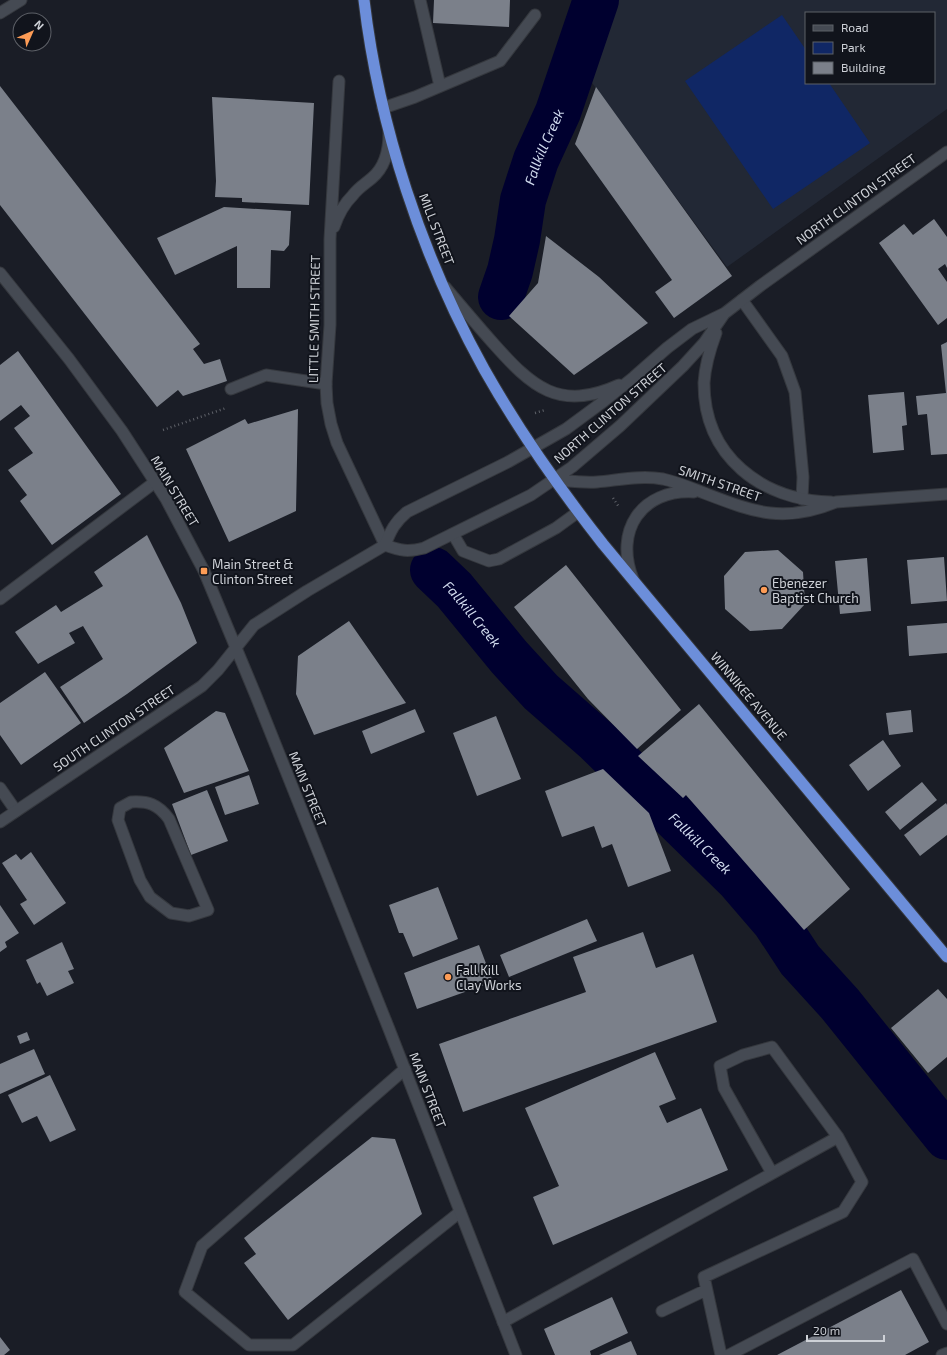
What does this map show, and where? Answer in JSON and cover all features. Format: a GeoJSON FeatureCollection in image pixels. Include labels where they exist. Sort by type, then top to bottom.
{"type":"FeatureCollection","features":[{"type":"Feature","properties":{"kind":"highway","name":"MILL STREET"},"geometry":{"type":"LineString","coordinates":[[364,0],[373,61],[383,108],[395,152],[410,198],[443,286],[484,368],[533,449]]}},
{"type":"Feature","properties":{"kind":"highway","name":"WINNIKEE AVENUE"},"geometry":{"type":"LineString","coordinates":[[533,449],[578,512],[947,957]]}},
{"type":"Feature","properties":{"kind":"street"},"geometry":{"type":"LineString","coordinates":[[0,13],[21,0]]}},
{"type":"Feature","properties":{"kind":"street"},"geometry":{"type":"LineString","coordinates":[[420,0],[440,86]]}},
{"type":"Feature","properties":{"kind":"street"},"geometry":{"type":"LineString","coordinates":[[383,108],[500,61],[535,15]]}},
{"type":"Feature","properties":{"kind":"street","name":"LITTLE SMITH STREET"},"geometry":{"type":"LineString","coordinates":[[339,81],[330,239],[330,325],[326,384],[327,403],[331,424],[337,443],[386,545]]}},
{"type":"Feature","properties":{"kind":"street"},"geometry":{"type":"LineString","coordinates":[[330,239],[334,226],[345,204],[353,194],[373,177],[380,168],[386,155],[389,142],[389,129]]}},
{"type":"Feature","properties":{"kind":"street","name":"NORTH CLINTON STREET"},"geometry":{"type":"LineString","coordinates":[[725,313],[704,344],[678,371],[587,455],[554,480],[520,501],[424,548],[412,551],[399,550],[386,545],[397,520],[407,512],[533,449],[576,422],[692,329],[725,313],[947,152]]}},
{"type":"Feature","properties":{"kind":"street","name":"MAIN STREET"},"geometry":{"type":"LineString","coordinates":[[0,272],[69,359],[122,431],[166,499],[204,571],[256,696],[405,1069],[516,1355]]}},
{"type":"Feature","properties":{"kind":"street"},"geometry":{"type":"LineString","coordinates":[[443,286],[510,362],[524,376],[543,389],[563,395],[578,396],[594,394],[609,390],[634,377]]}},
{"type":"Feature","properties":{"kind":"street"},"geometry":{"type":"LineString","coordinates":[[742,300],[782,356],[795,392],[803,476],[802,499]]}},
{"type":"Feature","properties":{"kind":"street"},"geometry":{"type":"LineString","coordinates":[[725,313],[710,348],[704,382],[707,411],[715,434],[729,457],[738,467],[753,479],[783,494],[802,499],[836,502]]}},
{"type":"Feature","properties":{"kind":"street"},"geometry":{"type":"LineString","coordinates":[[231,389],[266,375],[326,384]]}},
{"type":"Feature","properties":{"kind":"street","name":"SMITH STREET"},"geometry":{"type":"LineString","coordinates":[[554,480],[583,482],[633,477],[664,479],[740,507],[771,514],[805,513],[836,502],[947,494]]}},
{"type":"Feature","properties":{"kind":"street"},"geometry":{"type":"LineString","coordinates":[[0,599],[155,482]]}},
{"type":"Feature","properties":{"kind":"street"},"geometry":{"type":"LineString","coordinates":[[633,579],[630,570],[627,546],[631,526],[638,514],[658,497],[670,493],[681,491],[708,494]]}},
{"type":"Feature","properties":{"kind":"street"},"geometry":{"type":"LineString","coordinates":[[453,534],[463,551],[489,561],[499,559],[556,528],[578,512]]}},
{"type":"Feature","properties":{"kind":"street"},"geometry":{"type":"LineString","coordinates":[[236,648],[254,626],[307,591],[386,545]]}},
{"type":"Feature","properties":{"kind":"street","name":"SOUTH CLINTON STREET"},"geometry":{"type":"LineString","coordinates":[[0,822],[202,686],[218,670],[236,648]]}},
{"type":"Feature","properties":{"kind":"street"},"geometry":{"type":"LineString","coordinates":[[0,788],[16,811]]}},
{"type":"Feature","properties":{"kind":"street"},"geometry":{"type":"LineString","coordinates":[[130,802],[145,802],[162,810],[169,819],[208,910],[189,916],[171,913],[150,897],[140,880],[118,820],[120,808],[130,802]]}},
{"type":"Feature","properties":{"kind":"street"},"geometry":{"type":"LineString","coordinates":[[721,1355],[704,1277],[843,1212],[862,1182],[838,1137],[772,1047],[743,1055],[720,1066],[724,1088],[772,1173]]}},
{"type":"Feature","properties":{"kind":"street"},"geometry":{"type":"LineString","coordinates":[[405,1069],[202,1246],[185,1292],[249,1345],[293,1345],[460,1212]]}},
{"type":"Feature","properties":{"kind":"street"},"geometry":{"type":"LineString","coordinates":[[503,1322],[838,1137]]}},
{"type":"Feature","properties":{"kind":"street"},"geometry":{"type":"LineString","coordinates":[[729,1355],[912,1260],[947,1324]]}},
{"type":"Feature","properties":{"kind":"street"},"geometry":{"type":"LineString","coordinates":[[662,1311],[706,1290]]}},
{"type":"Feature","properties":{"kind":"street"},"geometry":{"type":"LineString","coordinates":[[942,1355],[947,1352]]}},
{"type":"Feature","properties":{"kind":"path"},"geometry":{"type":"LineString","coordinates":[[536,413],[549,409]]}},
{"type":"Feature","properties":{"kind":"shaded area"},"geometry":{"type":"Polygon","coordinates":[[[610,0],[947,0],[947,109],[727,267],[587,76],[610,0]]]}},
{"type":"Feature","properties":{"kind":"green space"},"geometry":{"type":"Polygon","coordinates":[[[782,15],[805,49],[805,84],[830,84],[870,143],[773,209],[685,81],[782,15]]]}},
{"type":"Feature","properties":{"kind":"building"},"geometry":{"type":"Polygon","coordinates":[[[434,0],[510,0],[509,27],[433,23],[434,0]]]}},
{"type":"Feature","properties":{"kind":"building"},"geometry":{"type":"Polygon","coordinates":[[[0,86],[200,344],[193,349],[204,364],[220,359],[227,381],[183,396],[178,390],[157,407],[0,205],[0,86]]]}},
{"type":"Feature","properties":{"kind":"building"},"geometry":{"type":"Polygon","coordinates":[[[596,87],[732,276],[674,318],[655,292],[672,280],[575,144],[596,87]]]}},
{"type":"Feature","properties":{"kind":"building"},"geometry":{"type":"Polygon","coordinates":[[[212,97],[314,103],[309,205],[242,202],[242,198],[215,197],[216,181],[212,97]]]}},
{"type":"Feature","properties":{"kind":"building"},"geometry":{"type":"Polygon","coordinates":[[[224,207],[291,211],[289,245],[284,251],[271,250],[270,288],[237,288],[237,246],[175,275],[157,238],[224,207]]]}},
{"type":"Feature","properties":{"kind":"building"},"geometry":{"type":"Polygon","coordinates":[[[934,219],[947,237],[947,268],[945,264],[938,269],[947,282],[947,318],[938,325],[879,243],[904,224],[913,235],[934,219]]]}},
{"type":"Feature","properties":{"kind":"building"},"geometry":{"type":"Polygon","coordinates":[[[546,236],[599,277],[648,323],[574,375],[509,316],[538,283],[546,236]]]}},
{"type":"Feature","properties":{"kind":"building"},"geometry":{"type":"Polygon","coordinates":[[[947,342],[947,454],[931,455],[927,414],[918,415],[916,396],[946,393],[941,345],[947,342]]]}},
{"type":"Feature","properties":{"kind":"building"},"geometry":{"type":"Polygon","coordinates":[[[18,351],[121,494],[52,545],[20,501],[27,495],[8,470],[33,453],[14,428],[30,416],[21,405],[0,421],[0,365],[18,351]]]}},
{"type":"Feature","properties":{"kind":"building"},"geometry":{"type":"Polygon","coordinates":[[[904,392],[907,425],[902,426],[904,450],[873,453],[868,395],[904,392]]]}},
{"type":"Feature","properties":{"kind":"building"},"geometry":{"type":"Polygon","coordinates":[[[298,409],[296,511],[229,542],[186,449],[245,419],[248,424],[298,409]]]}},
{"type":"Feature","properties":{"kind":"building"},"geometry":{"type":"Polygon","coordinates":[[[147,535],[181,603],[197,643],[84,723],[60,687],[103,659],[83,626],[69,633],[75,643],[38,664],[15,632],[56,605],[61,612],[103,586],[94,572],[147,535]]]}},
{"type":"Feature","properties":{"kind":"building","name":"Ebenezer Baptist Church"},"geometry":{"type":"Polygon","coordinates":[[[778,550],[803,572],[805,604],[782,629],[750,631],[725,609],[724,576],[745,552],[778,550]]]}},
{"type":"Feature","properties":{"kind":"building"},"geometry":{"type":"Polygon","coordinates":[[[944,557],[947,601],[911,604],[907,560],[944,557]]]}},
{"type":"Feature","properties":{"kind":"building"},"geometry":{"type":"Polygon","coordinates":[[[867,558],[871,611],[840,614],[835,561],[867,558]]]}},
{"type":"Feature","properties":{"kind":"building"},"geometry":{"type":"Polygon","coordinates":[[[566,565],[681,710],[637,749],[588,699],[514,607],[566,565]]]}},
{"type":"Feature","properties":{"kind":"building"},"geometry":{"type":"Polygon","coordinates":[[[349,621],[406,703],[314,735],[296,694],[298,656],[349,621]]]}},
{"type":"Feature","properties":{"kind":"building"},"geometry":{"type":"Polygon","coordinates":[[[947,623],[947,653],[909,656],[907,626],[947,623]]]}},
{"type":"Feature","properties":{"kind":"building"},"geometry":{"type":"Polygon","coordinates":[[[45,672],[81,723],[21,765],[0,735],[0,703],[45,672]]]}},
{"type":"Feature","properties":{"kind":"building"},"geometry":{"type":"Polygon","coordinates":[[[699,704],[850,889],[804,930],[686,795],[683,798],[638,756],[699,704]]]}},
{"type":"Feature","properties":{"kind":"building"},"geometry":{"type":"Polygon","coordinates":[[[415,709],[425,732],[371,754],[362,731],[415,709]]]}},
{"type":"Feature","properties":{"kind":"building"},"geometry":{"type":"Polygon","coordinates":[[[911,710],[913,732],[889,735],[886,713],[911,710]]]}},
{"type":"Feature","properties":{"kind":"building"},"geometry":{"type":"Polygon","coordinates":[[[216,711],[225,713],[249,771],[184,793],[164,748],[216,711]]]}},
{"type":"Feature","properties":{"kind":"building"},"geometry":{"type":"Polygon","coordinates":[[[496,716],[521,779],[477,796],[453,733],[496,716]]]}},
{"type":"Feature","properties":{"kind":"building"},"geometry":{"type":"Polygon","coordinates":[[[883,740],[901,766],[868,791],[849,765],[883,740]]]}},
{"type":"Feature","properties":{"kind":"building"},"geometry":{"type":"Polygon","coordinates":[[[603,769],[649,813],[671,871],[628,887],[612,844],[602,848],[594,826],[562,837],[545,791],[603,769]]]}},
{"type":"Feature","properties":{"kind":"building"},"geometry":{"type":"Polygon","coordinates":[[[249,775],[259,804],[225,815],[215,787],[249,775]]]}},
{"type":"Feature","properties":{"kind":"building"},"geometry":{"type":"Polygon","coordinates":[[[922,782],[937,800],[900,830],[885,812],[922,782]]]}},
{"type":"Feature","properties":{"kind":"building"},"geometry":{"type":"Polygon","coordinates":[[[207,790],[228,841],[191,855],[172,804],[207,790]]]}},
{"type":"Feature","properties":{"kind":"building"},"geometry":{"type":"Polygon","coordinates":[[[946,803],[947,835],[920,856],[904,835],[946,803]]]}},
{"type":"Feature","properties":{"kind":"building"},"geometry":{"type":"Polygon","coordinates":[[[31,852],[66,903],[34,925],[20,904],[27,900],[2,863],[16,854],[21,860],[31,852]]]}},
{"type":"Feature","properties":{"kind":"building"},"geometry":{"type":"Polygon","coordinates":[[[438,887],[458,939],[413,957],[403,933],[399,933],[389,905],[438,887]]]}},
{"type":"Feature","properties":{"kind":"building"},"geometry":{"type":"Polygon","coordinates":[[[0,905],[19,933],[5,942],[7,947],[0,952],[0,905]]]}},
{"type":"Feature","properties":{"kind":"building"},"geometry":{"type":"Polygon","coordinates":[[[587,919],[597,941],[509,977],[500,955],[587,919]]]}},
{"type":"Feature","properties":{"kind":"building"},"geometry":{"type":"Polygon","coordinates":[[[643,932],[656,968],[693,954],[717,1022],[463,1112],[439,1044],[586,992],[573,957],[643,932]]]}},
{"type":"Feature","properties":{"kind":"building"},"geometry":{"type":"Polygon","coordinates":[[[62,942],[74,969],[68,971],[74,983],[47,996],[40,982],[37,984],[26,960],[62,942]]]}},
{"type":"Feature","properties":{"kind":"building","name":"Fall Kill Clay Works"},"geometry":{"type":"Polygon","coordinates":[[[479,945],[493,982],[417,1009],[404,973],[479,945]]]}},
{"type":"Feature","properties":{"kind":"building"},"geometry":{"type":"Polygon","coordinates":[[[938,989],[947,999],[947,1057],[928,1073],[891,1028],[938,989]]]}},
{"type":"Feature","properties":{"kind":"building"},"geometry":{"type":"Polygon","coordinates":[[[27,1032],[30,1040],[20,1044],[17,1036],[27,1032]]]}},
{"type":"Feature","properties":{"kind":"building"},"geometry":{"type":"Polygon","coordinates":[[[34,1049],[45,1074],[0,1094],[0,1064],[34,1049]]]}},
{"type":"Feature","properties":{"kind":"building"},"geometry":{"type":"Polygon","coordinates":[[[655,1052],[676,1099],[659,1106],[667,1123],[701,1108],[728,1170],[553,1245],[533,1197],[559,1186],[525,1108],[655,1052]]]}},
{"type":"Feature","properties":{"kind":"building"},"geometry":{"type":"Polygon","coordinates":[[[50,1075],[76,1130],[50,1142],[37,1116],[22,1123],[8,1095],[50,1075]]]}},
{"type":"Feature","properties":{"kind":"building"},"geometry":{"type":"Polygon","coordinates":[[[372,1137],[395,1139],[422,1214],[288,1320],[244,1263],[256,1254],[244,1238],[372,1137]]]}},
{"type":"Feature","properties":{"kind":"building"},"geometry":{"type":"Polygon","coordinates":[[[901,1290],[929,1342],[905,1355],[777,1355],[901,1290]]]}},
{"type":"Feature","properties":{"kind":"building"},"geometry":{"type":"Polygon","coordinates":[[[612,1297],[628,1333],[590,1351],[591,1355],[555,1355],[544,1329],[612,1297]]]}},
{"type":"Feature","properties":{"kind":"building"},"geometry":{"type":"Polygon","coordinates":[[[0,1337],[10,1350],[4,1355],[0,1355],[0,1337]]]}},
{"type":"Feature","properties":{"kind":"building"},"geometry":{"type":"Polygon","coordinates":[[[631,1341],[637,1355],[599,1355],[631,1341]]]}},
{"type":"Feature","properties":{"kind":"waterway","name":"Fallkill Creek"},"geometry":{"type":"LineString","coordinates":[[501,297],[510,271],[517,240],[523,200],[536,160],[558,112],[596,0]]}},
{"type":"Feature","properties":{"kind":"waterway","name":"Fallkill Creek"},"geometry":{"type":"LineString","coordinates":[[433,570],[454,590],[509,657],[541,692],[597,741],[738,879],[775,922],[800,960],[840,1004],[947,1137]]}},
{"type":"Feature","properties":{"kind":"place","name":"Main Street & Clinton Street"},"geometry":{"type":"Point","coordinates":[204,571]}},
{"type":"Feature","properties":{"kind":"place","name":"Ebenezer Baptist Church"},"geometry":{"type":"Point","coordinates":[764,590]}},
{"type":"Feature","properties":{"kind":"place","name":"Fall Kill Clay Works"},"geometry":{"type":"Point","coordinates":[448,977]}}]}
